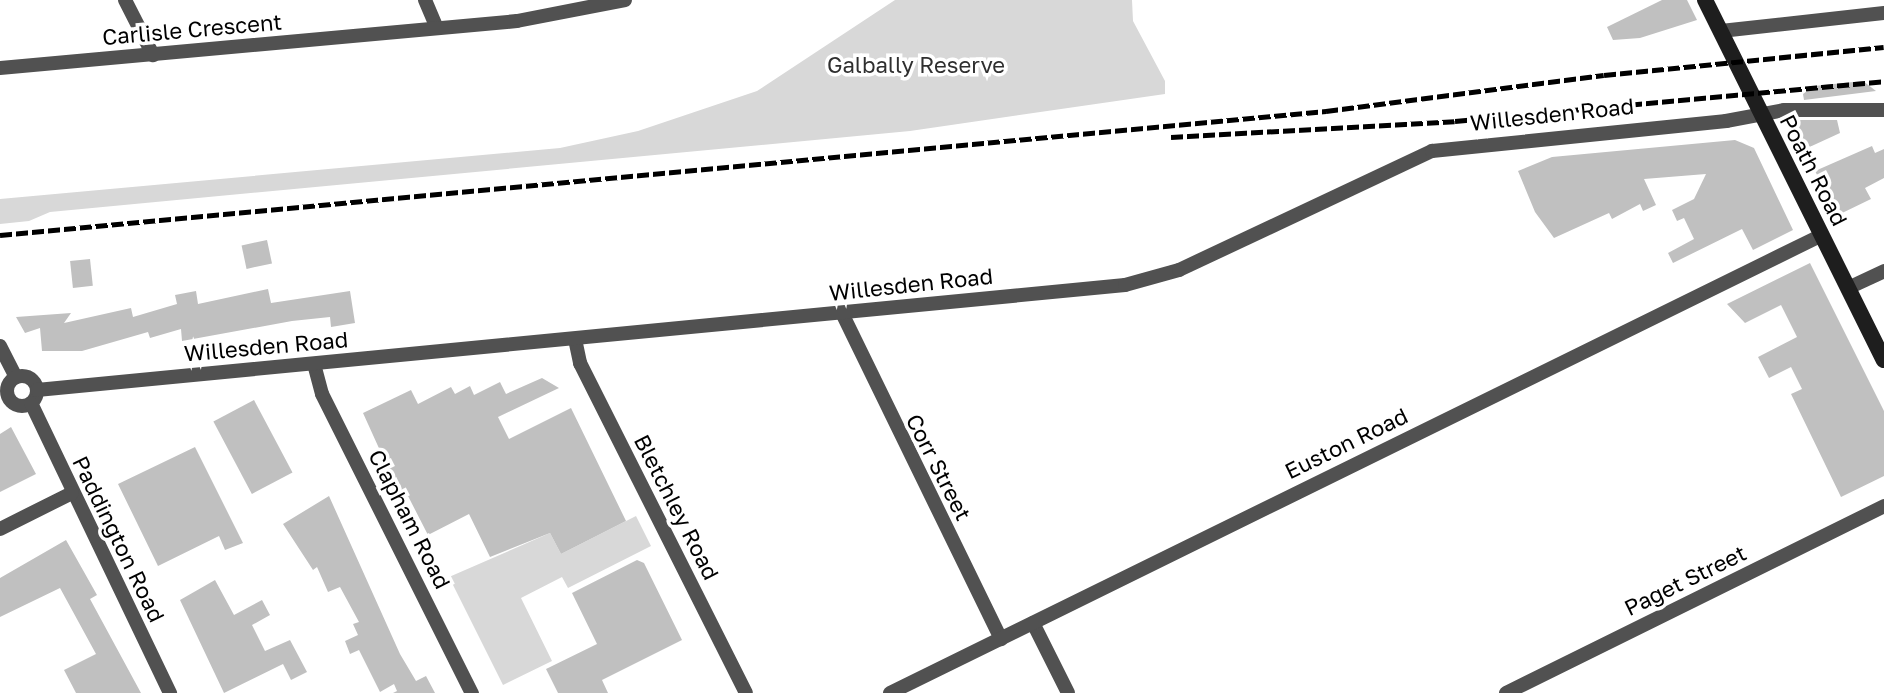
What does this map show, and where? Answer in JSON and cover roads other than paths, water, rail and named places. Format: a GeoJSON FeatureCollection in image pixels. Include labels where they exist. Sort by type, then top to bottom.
{"type":"FeatureCollection","features":[{"type":"Feature","properties":{"kind":"street"},"geometry":{"type":"LineString","coordinates":[[125,0],[153,55]]}},
{"type":"Feature","properties":{"kind":"street"},"geometry":{"type":"LineString","coordinates":[[425,0],[437,28]]}},
{"type":"Feature","properties":{"kind":"street","name":"Carlisle Crescent"},"geometry":{"type":"LineString","coordinates":[[0,68],[551,16],[625,0]]}},
{"type":"Feature","properties":{"kind":"street","name":"Poath Road"},"geometry":{"type":"LineString","coordinates":[[1705,0],[1884,360]]}},
{"type":"Feature","properties":{"kind":"street"},"geometry":{"type":"LineString","coordinates":[[1721,31],[1884,13]]}},
{"type":"Feature","properties":{"kind":"street","name":"Willesden Road"},"geometry":{"type":"LineString","coordinates":[[34,397],[314,364],[1152,281],[1432,151],[1761,114],[1884,110]]}},
{"type":"Feature","properties":{"kind":"street","name":"Euston Road"},"geometry":{"type":"LineString","coordinates":[[890,693],[1822,235]]}},
{"type":"Feature","properties":{"kind":"street"},"geometry":{"type":"LineString","coordinates":[[1848,288],[1884,271]]}},
{"type":"Feature","properties":{"kind":"street","name":"Corr Street"},"geometry":{"type":"LineString","coordinates":[[842,313],[1001,639]]}},
{"type":"Feature","properties":{"kind":"street","name":"Bletchley Road"},"geometry":{"type":"LineString","coordinates":[[575,339],[580,363],[746,693]]}},
{"type":"Feature","properties":{"kind":"street"},"geometry":{"type":"LineString","coordinates":[[0,346],[16,377]]}},
{"type":"Feature","properties":{"kind":"street","name":"Clapham Road"},"geometry":{"type":"LineString","coordinates":[[314,364],[322,394],[472,693]]}},
{"type":"Feature","properties":{"kind":"street"},"geometry":{"type":"LineString","coordinates":[[16,377],[31,379],[34,397],[12,402],[4,391],[16,377]]}},
{"type":"Feature","properties":{"kind":"street","name":"Paddington Road"},"geometry":{"type":"LineString","coordinates":[[34,397],[72,493],[170,693]]}},
{"type":"Feature","properties":{"kind":"street"},"geometry":{"type":"LineString","coordinates":[[0,529],[72,493]]}},
{"type":"Feature","properties":{"kind":"street","name":"Paget Street"},"geometry":{"type":"LineString","coordinates":[[1506,693],[1884,506]]}},
{"type":"Feature","properties":{"kind":"street"},"geometry":{"type":"LineString","coordinates":[[1033,623],[1068,693]]}},
{"type":"Feature","properties":{"kind":"railway"},"geometry":{"type":"LineString","coordinates":[[0,235],[1326,111],[1604,75],[1884,47]]}},
{"type":"Feature","properties":{"kind":"railway"},"geometry":{"type":"LineString","coordinates":[[1171,137],[1455,121],[1884,81]]}},
{"type":"Feature","properties":{"kind":"park label","name":"Galbally Reserve"},"geometry":{"type":"Point","coordinates":[916,65]}}]}
